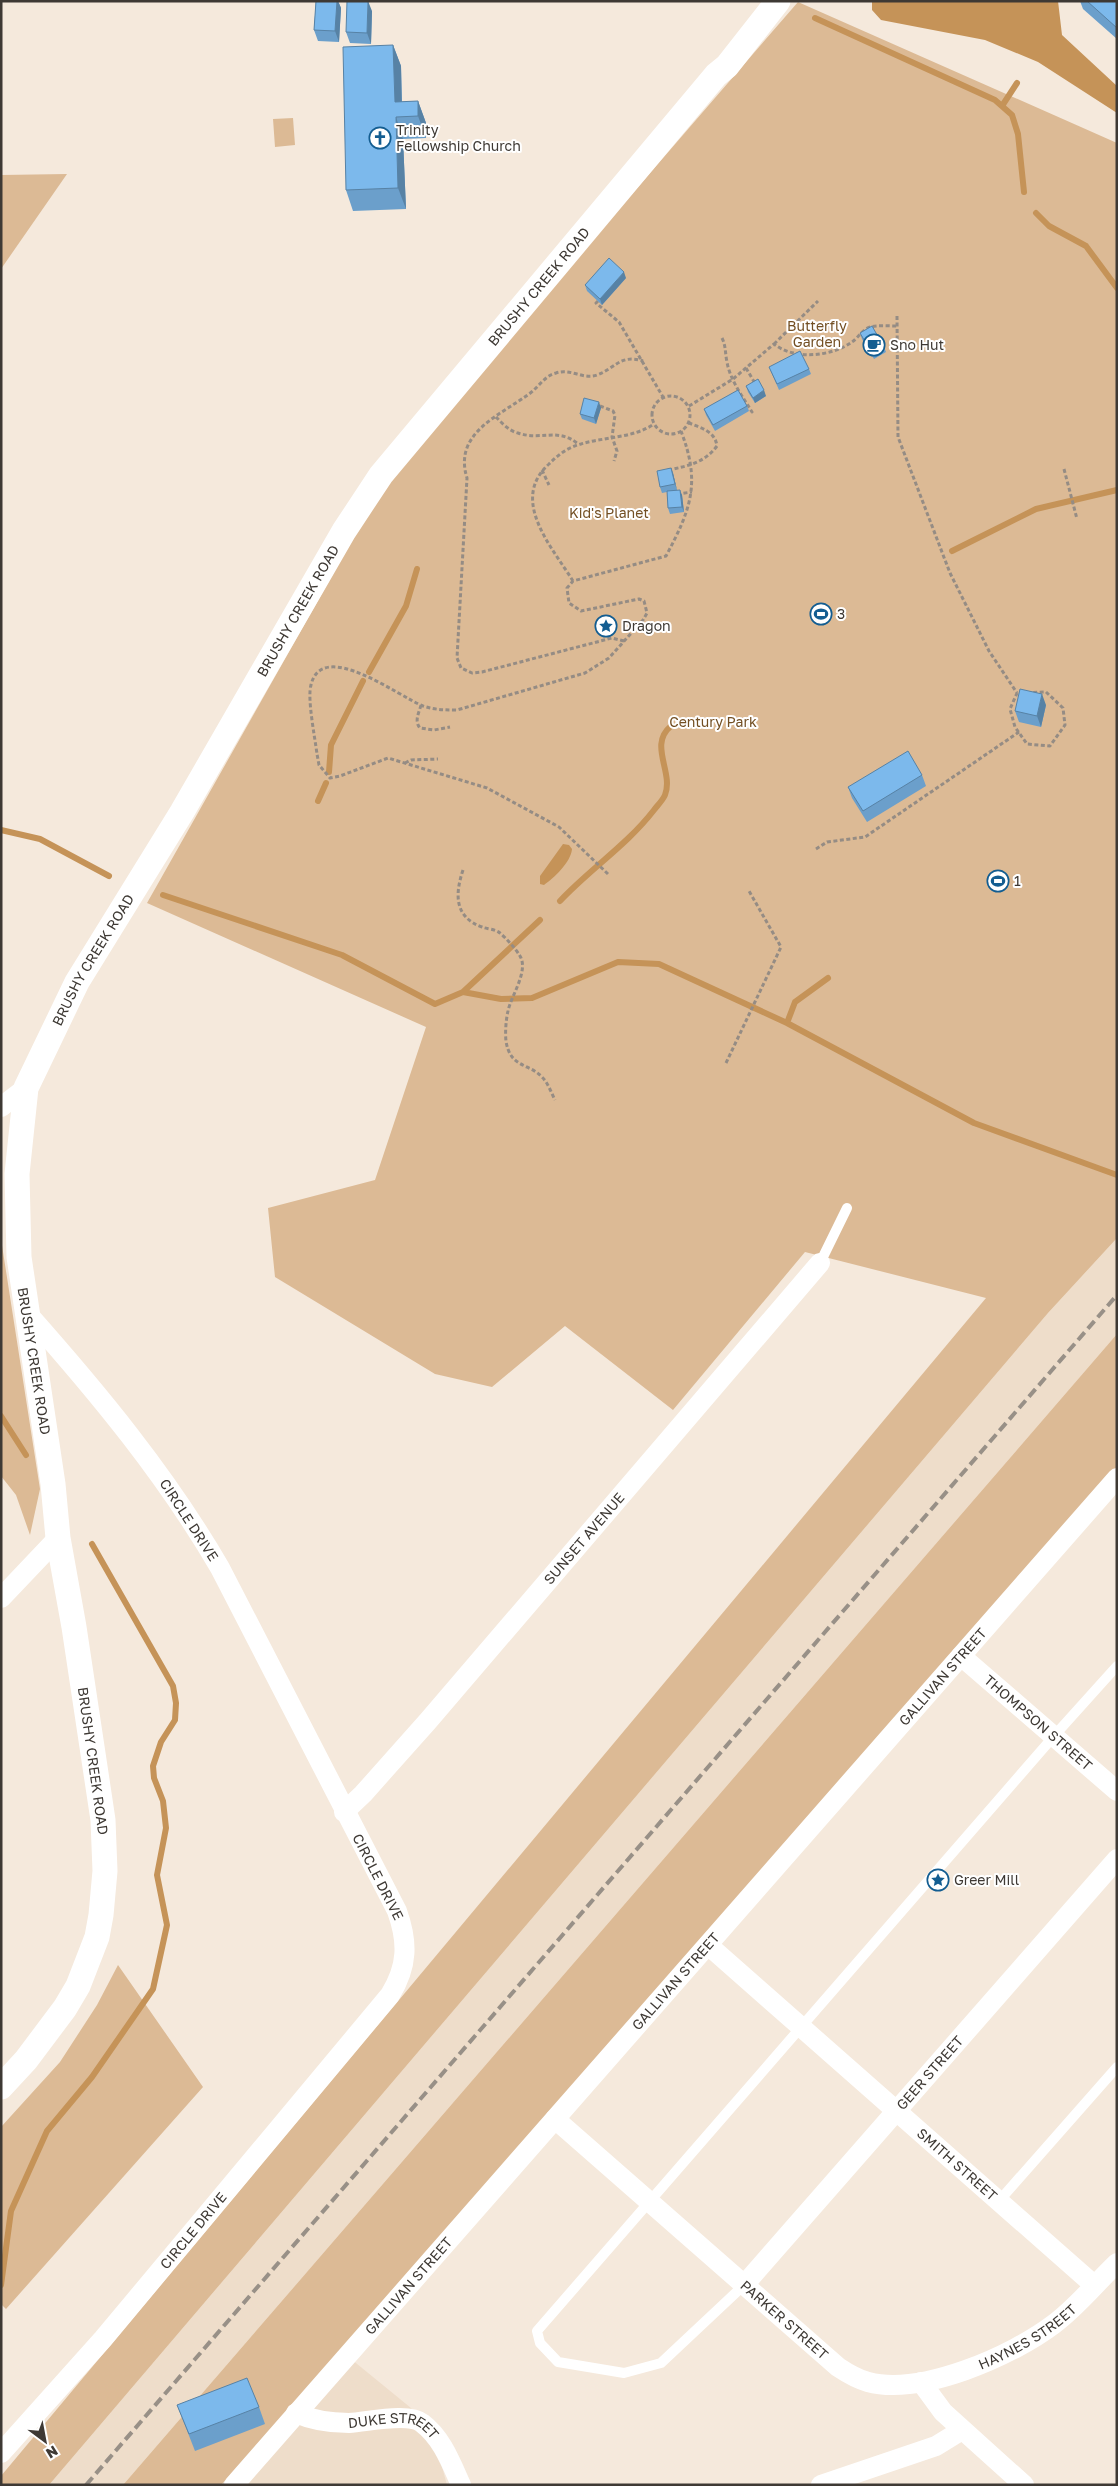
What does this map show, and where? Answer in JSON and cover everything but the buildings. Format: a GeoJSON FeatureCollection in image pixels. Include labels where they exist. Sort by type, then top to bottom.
{"type":"FeatureCollection","features":[{"type":"Feature","properties":{"kind":"street","name":"BRUSHY CREEK ROAD"},"geometry":{"type":"LineString","coordinates":[[1,2087],[26,2060],[65,2008],[78,1986],[89,1962],[101,1915],[105,1870],[103,1820],[74,1627],[58,1538],[53,1484],[19,1257],[16,1201],[26,1088],[77,982],[182,812],[344,531],[381,475],[703,90],[727,66],[778,1]]}},
{"type":"Feature","properties":{"kind":"street"},"geometry":{"type":"LineString","coordinates":[[1,1107],[26,1088]]}},
{"type":"Feature","properties":{"kind":"street","name":"SUNSET AVENUE"},"geometry":{"type":"LineString","coordinates":[[344,1812],[363,1794],[428,1721],[820,1263]]}},
{"type":"Feature","properties":{"kind":"street","name":"CIRCLE DRIVE"},"geometry":{"type":"LineString","coordinates":[[1,2453],[103,2339],[390,1995],[399,1981],[406,1952],[403,1928],[397,1911],[344,1812],[220,1568],[193,1521],[84,1376],[27,1313]]}},
{"type":"Feature","properties":{"kind":"street","name":"GALLIVAN STREET"},"geometry":{"type":"LineString","coordinates":[[234,2485],[1117,1478]]}},
{"type":"Feature","properties":{"kind":"street"},"geometry":{"type":"LineString","coordinates":[[1,1598],[58,1538]]}},
{"type":"Feature","properties":{"kind":"street","name":"THOMPSON STREET"},"geometry":{"type":"LineString","coordinates":[[961,1656],[1117,1791]]}},
{"type":"Feature","properties":{"kind":"street","name":"GEER STREET"},"geometry":{"type":"LineString","coordinates":[[744,2285],[1117,1859]]}},
{"type":"Feature","properties":{"kind":"street","name":"SMITH STREET"},"geometry":{"type":"LineString","coordinates":[[708,1945],[1094,2285]]}},
{"type":"Feature","properties":{"kind":"street","name":"PARKER STREET"},"geometry":{"type":"LineString","coordinates":[[555,2119],[850,2376],[882,2385],[921,2382]]}},
{"type":"Feature","properties":{"kind":"street","name":"HAYNES STREET"},"geometry":{"type":"LineString","coordinates":[[921,2382],[974,2367],[1018,2348],[1055,2324],[1117,2263]]}},
{"type":"Feature","properties":{"kind":"street"},"geometry":{"type":"LineString","coordinates":[[921,2382],[943,2412],[1024,2485]]}},
{"type":"Feature","properties":{"kind":"street","name":"DUKE STREET"},"geometry":{"type":"LineString","coordinates":[[296,2413],[325,2422],[359,2422],[404,2417],[421,2422],[442,2445],[461,2485]]}},
{"type":"Feature","properties":{"kind":"street"},"geometry":{"type":"LineString","coordinates":[[821,2485],[936,2446],[962,2430]]}},
{"type":"Feature","properties":{"kind":"lane"},"geometry":{"type":"LineString","coordinates":[[820,1263],[847,1208]]}},
{"type":"Feature","properties":{"kind":"lane"},"geometry":{"type":"LineString","coordinates":[[744,2285],[662,2363],[624,2373],[558,2362],[540,2342],[537,2331],[1117,1666]]}},
{"type":"Feature","properties":{"kind":"lane"},"geometry":{"type":"LineString","coordinates":[[999,2201],[1117,2067]]}},
{"type":"Feature","properties":{"kind":"path"},"geometry":{"type":"LineString","coordinates":[[598,300],[596,303],[619,322],[663,397]]}},
{"type":"Feature","properties":{"kind":"path"},"geometry":{"type":"LineString","coordinates":[[689,406],[733,379],[774,344],[818,301]]}},
{"type":"Feature","properties":{"kind":"path"},"geometry":{"type":"LineString","coordinates":[[897,316],[898,437],[950,573],[989,651],[1017,693]]}},
{"type":"Feature","properties":{"kind":"path"},"geometry":{"type":"LineString","coordinates":[[774,344],[779,348],[802,354],[831,353],[851,343],[869,327],[898,326]]}},
{"type":"Feature","properties":{"kind":"path"},"geometry":{"type":"LineString","coordinates":[[722,338],[725,345],[726,362],[733,379],[752,412],[750,413]]}},
{"type":"Feature","properties":{"kind":"path"},"geometry":{"type":"LineString","coordinates":[[624,641],[612,638],[482,672],[472,673],[461,668],[457,658],[467,478],[463,464],[465,450],[484,424],[555,373],[565,371],[588,377],[598,375],[620,362],[632,358],[642,361]]}},
{"type":"Feature","properties":{"kind":"path"},"geometry":{"type":"LineString","coordinates":[[746,368],[757,386]]}},
{"type":"Feature","properties":{"kind":"path"},"geometry":{"type":"LineString","coordinates":[[734,396],[741,392]]}},
{"type":"Feature","properties":{"kind":"path"},"geometry":{"type":"LineString","coordinates":[[675,395],[689,406],[689,423],[681,431],[669,434],[663,432],[654,424],[652,412],[658,400],[663,397],[675,395]]}},
{"type":"Feature","properties":{"kind":"path"},"geometry":{"type":"LineString","coordinates":[[600,406],[613,411],[616,415],[612,437],[618,451],[614,462]]}},
{"type":"Feature","properties":{"kind":"path"},"geometry":{"type":"LineString","coordinates":[[496,417],[516,433],[532,437],[561,434],[569,436],[578,444]]}},
{"type":"Feature","properties":{"kind":"path"},"geometry":{"type":"LineString","coordinates":[[667,470],[690,466],[707,457],[717,446],[716,438],[712,434],[689,423]]}},
{"type":"Feature","properties":{"kind":"path"},"geometry":{"type":"LineString","coordinates":[[573,581],[536,522],[532,506],[532,490],[542,470],[560,453],[578,444],[645,430],[654,424]]}},
{"type":"Feature","properties":{"kind":"path"},"geometry":{"type":"LineString","coordinates":[[608,874],[588,853],[558,827],[487,788],[388,758],[330,778],[319,765],[310,686],[315,673],[328,666],[342,667],[360,673],[421,705],[436,710],[457,710],[585,673],[609,658],[647,613],[644,601],[639,599],[581,611],[569,603],[566,596],[567,588],[573,581],[666,556],[684,523],[692,492],[688,450],[681,431]]}},
{"type":"Feature","properties":{"kind":"path"},"geometry":{"type":"LineString","coordinates":[[1064,469],[1077,519]]}},
{"type":"Feature","properties":{"kind":"path"},"geometry":{"type":"LineString","coordinates":[[542,470],[549,484]]}},
{"type":"Feature","properties":{"kind":"path"},"geometry":{"type":"LineString","coordinates":[[672,494],[692,492]]}},
{"type":"Feature","properties":{"kind":"path"},"geometry":{"type":"LineString","coordinates":[[1046,692],[1063,708],[1065,725],[1050,746],[1027,744],[1018,732],[1010,709],[1017,693],[1046,692]]}},
{"type":"Feature","properties":{"kind":"path"},"geometry":{"type":"LineString","coordinates":[[421,705],[417,718],[417,724],[420,728],[434,730],[450,727]]}},
{"type":"Feature","properties":{"kind":"path"},"geometry":{"type":"LineString","coordinates":[[816,849],[827,842],[865,837],[1018,732]]}},
{"type":"Feature","properties":{"kind":"path"},"geometry":{"type":"LineString","coordinates":[[404,763],[411,760],[438,759]]}},
{"type":"Feature","properties":{"kind":"path"},"geometry":{"type":"LineString","coordinates":[[463,870],[457,892],[460,909],[467,918],[480,927],[499,932],[520,956],[522,963],[518,982],[508,1010],[506,1041],[512,1057],[523,1067],[540,1075],[546,1081],[554,1100]]}},
{"type":"Feature","properties":{"kind":"path"},"geometry":{"type":"LineString","coordinates":[[726,1063],[760,986],[781,947],[749,891]]}},
{"type":"Feature","properties":{"kind":"shaded area"},"geometry":{"type":"Polygon","coordinates":[[[872,1],[1058,1],[1062,35],[1117,86],[1117,113],[1038,62],[985,40],[881,20],[872,10],[872,1]]]}},
{"type":"Feature","properties":{"kind":"shaded area"},"geometry":{"type":"Polygon","coordinates":[[[563,844],[569,845],[572,849],[569,859],[544,885],[540,884],[540,876],[563,844]]]}},
{"type":"Feature","properties":{"kind":"shaded area"},"geometry":{"type":"Polygon","coordinates":[[[1117,1238],[1117,1334],[123,2485],[49,2485],[1048,1313],[1117,1238]]]}},
{"type":"Feature","properties":{"kind":"shaded area"},"geometry":{"type":"Polygon","coordinates":[[[340,2350],[411,2408],[438,2452],[447,2485],[221,2485],[340,2350]]]}},
{"type":"Feature","properties":{"kind":"green space","name":"Century Park"},"geometry":{"type":"Polygon","coordinates":[[[798,2],[1117,143],[1117,1238],[1048,1313],[49,2485],[1,2485],[1,2476],[986,1298],[805,1252],[673,1410],[565,1326],[492,1387],[435,1374],[275,1277],[268,1208],[375,1180],[426,1027],[147,903],[406,445],[625,202],[798,2]]]}},
{"type":"Feature","properties":{"kind":"green space"},"geometry":{"type":"Polygon","coordinates":[[[293,118],[295,145],[275,147],[273,119],[293,118]]]}},
{"type":"Feature","properties":{"kind":"green space"},"geometry":{"type":"Polygon","coordinates":[[[67,174],[1,269],[1,175],[67,174]]]}},
{"type":"Feature","properties":{"kind":"green space"},"geometry":{"type":"Polygon","coordinates":[[[1,1239],[40,1489],[30,1535],[16,1495],[1,1476],[1,1239]]]}},
{"type":"Feature","properties":{"kind":"green space"},"geometry":{"type":"Polygon","coordinates":[[[1117,1334],[1117,1479],[221,2485],[123,2485],[1117,1334]]]}},
{"type":"Feature","properties":{"kind":"green space"},"geometry":{"type":"Polygon","coordinates":[[[118,1965],[203,2087],[6,2309],[1,2304],[1,2127],[60,2062],[97,2005],[118,1965]]]}},
{"type":"Feature","properties":{"kind":"waterway"},"geometry":{"type":"LineString","coordinates":[[815,18],[995,100],[1012,115],[1018,134],[1024,192]]}},
{"type":"Feature","properties":{"kind":"waterway"},"geometry":{"type":"LineString","coordinates":[[1002,106],[1017,83]]}},
{"type":"Feature","properties":{"kind":"waterway"},"geometry":{"type":"LineString","coordinates":[[1036,213],[1049,226],[1086,246],[1117,288]]}},
{"type":"Feature","properties":{"kind":"waterway"},"geometry":{"type":"LineString","coordinates":[[952,551],[1036,509],[1117,490]]}},
{"type":"Feature","properties":{"kind":"waterway"},"geometry":{"type":"LineString","coordinates":[[369,672],[406,606],[417,569]]}},
{"type":"Feature","properties":{"kind":"waterway"},"geometry":{"type":"LineString","coordinates":[[329,772],[331,745],[363,681]]}},
{"type":"Feature","properties":{"kind":"waterway"},"geometry":{"type":"LineString","coordinates":[[560,901],[620,846],[663,799],[667,786],[661,750],[665,733],[671,726]]}},
{"type":"Feature","properties":{"kind":"waterway"},"geometry":{"type":"LineString","coordinates":[[318,801],[326,783]]}},
{"type":"Feature","properties":{"kind":"waterway"},"geometry":{"type":"LineString","coordinates":[[1,830],[40,839],[109,876]]}},
{"type":"Feature","properties":{"kind":"waterway"},"geometry":{"type":"LineString","coordinates":[[163,895],[342,955],[435,1004],[463,992],[501,999],[532,998],[618,962],[659,964],[787,1023],[974,1123],[1117,1175]]}},
{"type":"Feature","properties":{"kind":"waterway"},"geometry":{"type":"LineString","coordinates":[[463,992],[540,920]]}},
{"type":"Feature","properties":{"kind":"waterway"},"geometry":{"type":"LineString","coordinates":[[787,1023],[795,1002],[828,978]]}},
{"type":"Feature","properties":{"kind":"waterway"},"geometry":{"type":"LineString","coordinates":[[1,1416],[26,1455]]}},
{"type":"Feature","properties":{"kind":"waterway"},"geometry":{"type":"LineString","coordinates":[[1,2285],[11,2211],[47,2131],[92,2077],[153,1989],[167,1925],[157,1875],[166,1828],[163,1801],[154,1778],[153,1766],[161,1742],[175,1720],[176,1703],[173,1686],[92,1544]]}},
{"type":"Feature","properties":{"kind":"railway"},"geometry":{"type":"LineString","coordinates":[[86,2485],[1117,1295]]}},
{"type":"Feature","properties":{"kind":"place","name":"Trinity Fellowship Church"},"geometry":{"type":"Point","coordinates":[380,138]}},
{"type":"Feature","properties":{"kind":"place","name":"Sno Hut"},"geometry":{"type":"Point","coordinates":[874,345]}},
{"type":"Feature","properties":{"kind":"place","name":"3"},"geometry":{"type":"Point","coordinates":[821,614]}},
{"type":"Feature","properties":{"kind":"place","name":"Dragon"},"geometry":{"type":"Point","coordinates":[606,626]}},
{"type":"Feature","properties":{"kind":"place","name":"1"},"geometry":{"type":"Point","coordinates":[998,881]}},
{"type":"Feature","properties":{"kind":"place","name":"Greer Mill"},"geometry":{"type":"Point","coordinates":[938,1880]}},
{"type":"Feature","properties":{"kind":"park label","name":"Butterfly Garden"},"geometry":{"type":"Point","coordinates":[817,334]}},
{"type":"Feature","properties":{"kind":"park label","name":"Kid's Planet"},"geometry":{"type":"Point","coordinates":[609,513]}}]}
